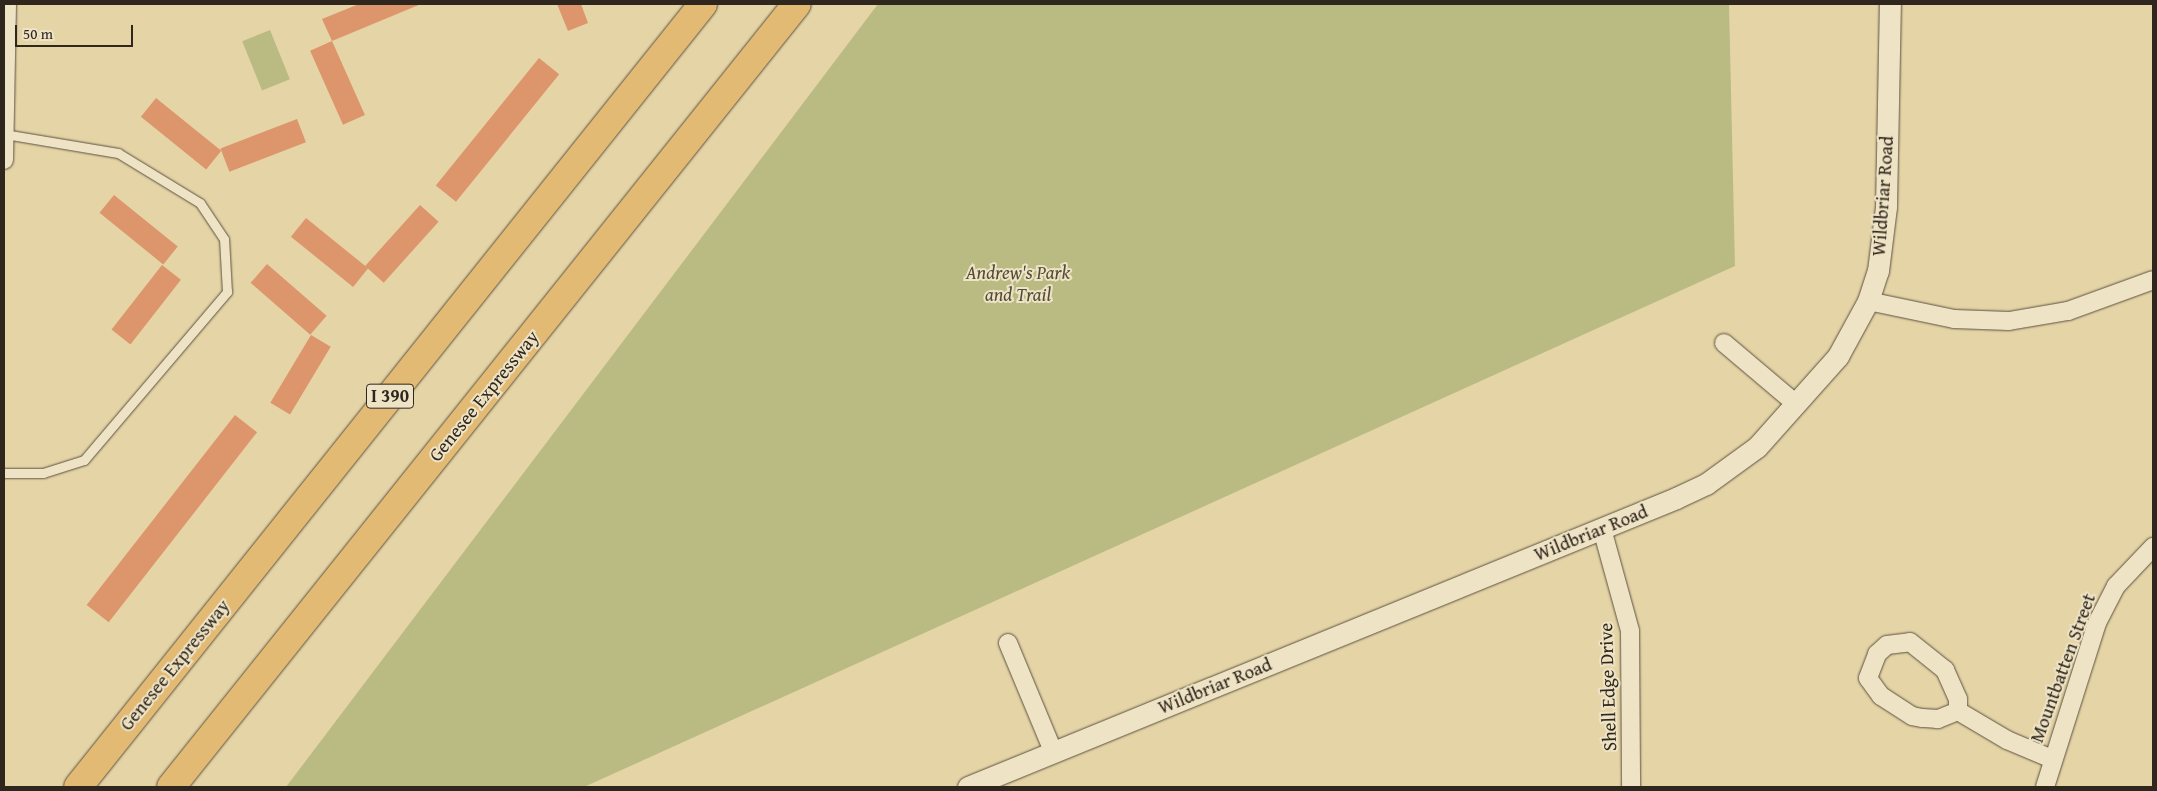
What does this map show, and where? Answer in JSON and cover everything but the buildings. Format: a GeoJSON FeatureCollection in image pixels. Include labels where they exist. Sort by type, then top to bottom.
{"type":"FeatureCollection","features":[{"type":"Feature","properties":{"kind":"highway","name":"Genesee Expressway"},"geometry":{"type":"LineString","coordinates":[[78,787],[703,4]]}},
{"type":"Feature","properties":{"kind":"highway","name":"Genesee Expressway"},"geometry":{"type":"LineString","coordinates":[[171,787],[797,4]]}},
{"type":"Feature","properties":{"kind":"highway"},"geometry":{"type":"LineString","coordinates":[[183,787],[280,652]]}},
{"type":"Feature","properties":{"kind":"street"},"geometry":{"type":"LineString","coordinates":[[4,160],[6,4]]}},
{"type":"Feature","properties":{"kind":"street","name":"Wildbriar Road"},"geometry":{"type":"LineString","coordinates":[[968,787],[1602,529],[1706,484],[1757,447],[1838,356],[1868,301],[1878,270],[1886,208],[1890,4]]}},
{"type":"Feature","properties":{"kind":"street"},"geometry":{"type":"LineString","coordinates":[[1868,301],[1954,319],[2009,321],[2068,311],[2153,280]]}},
{"type":"Feature","properties":{"kind":"street"},"geometry":{"type":"LineString","coordinates":[[1724,343],[1795,404]]}},
{"type":"Feature","properties":{"kind":"street","name":"Shell Edge Drive"},"geometry":{"type":"LineString","coordinates":[[1602,529],[1630,631],[1631,787]]}},
{"type":"Feature","properties":{"kind":"street","name":"Mountbatten Street"},"geometry":{"type":"LineString","coordinates":[[2045,787],[2052,759],[2106,603],[2122,578],[2153,547]]}},
{"type":"Feature","properties":{"kind":"street"},"geometry":{"type":"LineString","coordinates":[[1958,712],[1952,684],[1932,657],[1910,642],[1898,641],[1887,645],[1877,654],[1868,678],[1881,696],[1912,716],[1938,718],[1958,712],[2007,740],[2052,759]]}},
{"type":"Feature","properties":{"kind":"street"},"geometry":{"type":"LineString","coordinates":[[1008,644],[1053,751]]}},
{"type":"Feature","properties":{"kind":"lane"},"geometry":{"type":"LineString","coordinates":[[4,134],[118,153],[200,202],[224,239],[227,292],[84,460],[43,473],[4,473]]}},
{"type":"Feature","properties":{"kind":"green space","name":"Andrew's Park and Trail"},"geometry":{"type":"Polygon","coordinates":[[[878,4],[1729,4],[1735,266],[584,787],[286,787],[878,4]]]}},
{"type":"Feature","properties":{"kind":"green space"},"geometry":{"type":"Polygon","coordinates":[[[270,30],[290,79],[262,90],[242,41],[270,30]]]}}]}
